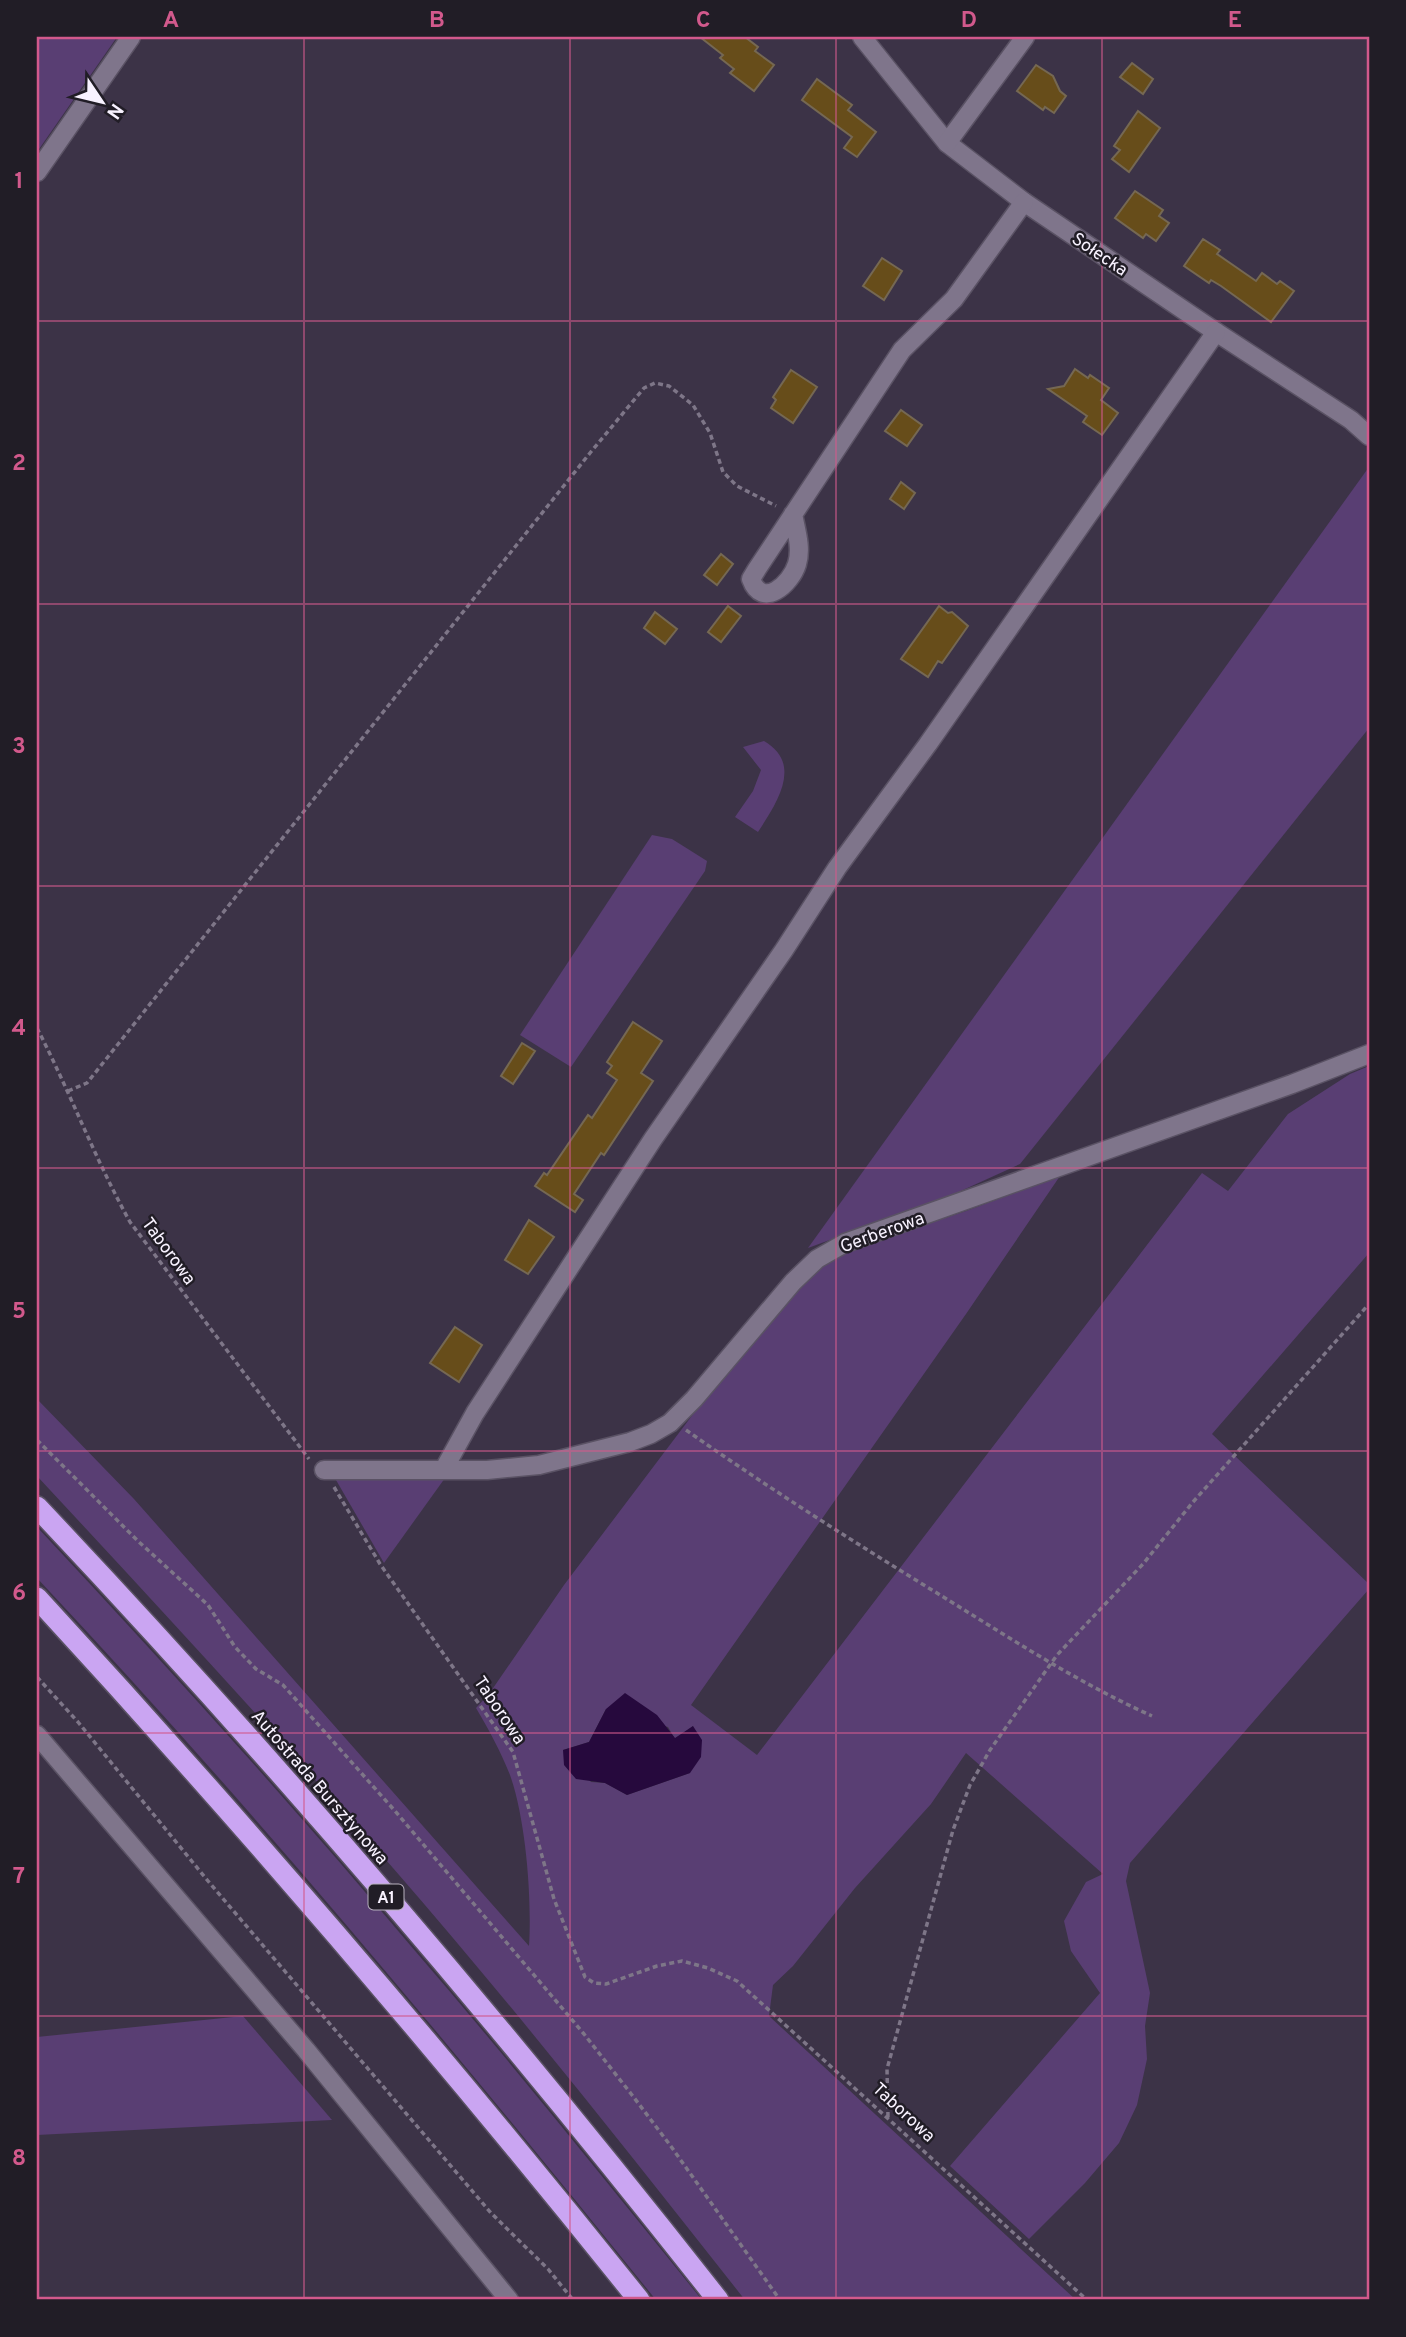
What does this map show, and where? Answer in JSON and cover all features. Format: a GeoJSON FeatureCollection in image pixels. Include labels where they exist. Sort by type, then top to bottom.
{"type":"FeatureCollection","features":[{"type":"Feature","properties":{"kind":"highway","name":"Autostrada Bursztynowa"},"geometry":{"type":"LineString","coordinates":[[37,1507],[320,1819],[526,2062],[718,2300]]}},
{"type":"Feature","properties":{"kind":"highway"},"geometry":{"type":"LineString","coordinates":[[37,1598],[216,1796],[393,1999],[639,2300]]}},
{"type":"Feature","properties":{"kind":"street"},"geometry":{"type":"LineString","coordinates":[[37,172],[131,37]]}},
{"type":"Feature","properties":{"kind":"street","name":"Sołecka"},"geometry":{"type":"LineString","coordinates":[[862,37],[947,143],[1024,202],[1351,420],[1369,436]]}},
{"type":"Feature","properties":{"kind":"street"},"geometry":{"type":"LineString","coordinates":[[947,143],[1025,37]]}},
{"type":"Feature","properties":{"kind":"street"},"geometry":{"type":"LineString","coordinates":[[793,514],[902,350],[954,299],[1024,202]]}},
{"type":"Feature","properties":{"kind":"street"},"geometry":{"type":"LineString","coordinates":[[444,1469],[475,1413],[653,1139],[845,858],[928,744],[1216,332]]}},
{"type":"Feature","properties":{"kind":"street","name":"Gerberowa"},"geometry":{"type":"LineString","coordinates":[[324,1470],[487,1470],[539,1465],[652,1434],[674,1419],[694,1399],[793,1282],[817,1259],[845,1243],[1369,1054]]}},
{"type":"Feature","properties":{"kind":"street"},"geometry":{"type":"LineString","coordinates":[[37,1735],[306,2050],[509,2300]]}},
{"type":"Feature","properties":{"kind":"path"},"geometry":{"type":"LineString","coordinates":[[68,1091],[87,1083],[582,463],[645,388],[656,383],[668,387],[693,405],[710,433],[723,472],[737,486],[793,514]]}},
{"type":"Feature","properties":{"kind":"path","name":"Taborowa"},"geometry":{"type":"LineString","coordinates":[[37,1028],[130,1222],[305,1454],[314,1465],[324,1470],[380,1564],[513,1752],[554,1899],[584,1976],[594,1983],[606,1984],[657,1966],[682,1961],[708,1968],[737,1981],[1087,2300]]}},
{"type":"Feature","properties":{"kind":"path"},"geometry":{"type":"LineString","coordinates":[[888,2117],[887,2069],[953,1830],[976,1773],[1051,1664],[1143,1564],[1193,1502],[1369,1304]]}},
{"type":"Feature","properties":{"kind":"path"},"geometry":{"type":"LineString","coordinates":[[674,1419],[732,1462],[810,1513],[1051,1664],[1108,1696],[1152,1716]]}},
{"type":"Feature","properties":{"kind":"path"},"geometry":{"type":"LineString","coordinates":[[37,1440],[139,1542],[208,1605],[235,1647],[256,1669],[283,1685],[395,1811],[624,2085],[780,2300]]}},
{"type":"Feature","properties":{"kind":"path"},"geometry":{"type":"LineString","coordinates":[[37,1677],[78,1721],[208,1881],[482,2202],[548,2269],[573,2300]]}},
{"type":"Feature","properties":{"kind":"shaded area"},"geometry":{"type":"Polygon","coordinates":[[[37,37],[117,37],[37,152],[37,37]]]}},
{"type":"Feature","properties":{"kind":"shaded area"},"geometry":{"type":"Polygon","coordinates":[[[1369,467],[1369,728],[1020,1164],[952,1195],[808,1248],[1369,467]]]}},
{"type":"Feature","properties":{"kind":"shaded area"},"geometry":{"type":"Polygon","coordinates":[[[764,741],[776,750],[784,773],[778,797],[758,832],[735,817],[753,791],[761,770],[743,747],[764,741]]]}},
{"type":"Feature","properties":{"kind":"shaded area"},"geometry":{"type":"Polygon","coordinates":[[[652,835],[672,839],[707,861],[705,871],[571,1067],[520,1035],[652,835]]]}},
{"type":"Feature","properties":{"kind":"shaded area"},"geometry":{"type":"Polygon","coordinates":[[[1369,1066],[1369,1253],[1212,1434],[1369,1584],[1369,1589],[1130,1863],[1126,1881],[1150,1993],[1145,2026],[1147,2059],[1137,2105],[1119,2143],[1085,2183],[1029,2239],[950,2166],[1100,1993],[1071,1951],[1064,1921],[1086,1882],[1103,1874],[966,1753],[931,1804],[855,1888],[793,1966],[773,1985],[769,2016],[1076,2300],[745,2300],[572,2082],[438,1921],[261,1720],[37,1476],[37,1399],[134,1499],[529,1946],[527,1860],[516,1793],[503,1758],[476,1708],[489,1694],[564,1585],[731,1364],[820,1266],[849,1250],[1060,1176],[691,1705],[757,1755],[1202,1173],[1228,1191],[1288,1114],[1350,1074],[1369,1066]],[[606,1709],[589,1742],[563,1750],[591,1782],[605,1783],[627,1795],[690,1773],[693,1726],[675,1739],[668,1727],[606,1709]]]}},
{"type":"Feature","properties":{"kind":"shaded area"},"geometry":{"type":"Polygon","coordinates":[[[445,1478],[384,1563],[336,1480],[445,1478]]]}},
{"type":"Feature","properties":{"kind":"shaded area"},"geometry":{"type":"Polygon","coordinates":[[[37,1527],[319,1838],[521,2077],[702,2300],[656,2300],[506,2115],[276,1843],[37,1578],[37,1527]]]}},
{"type":"Feature","properties":{"kind":"shaded area"},"geometry":{"type":"Polygon","coordinates":[[[625,1693],[657,1715],[675,1738],[693,1726],[702,1740],[701,1757],[690,1773],[627,1795],[605,1783],[576,1779],[564,1765],[563,1750],[589,1742],[606,1709],[625,1693]]]}},
{"type":"Feature","properties":{"kind":"shaded area"},"geometry":{"type":"Polygon","coordinates":[[[243,2016],[332,2120],[37,2135],[37,2037],[243,2016]]]}},
{"type":"Feature","properties":{"kind":"building"},"geometry":{"type":"Polygon","coordinates":[[[700,37],[745,37],[758,47],[755,51],[774,65],[754,91],[730,73],[734,69],[720,58],[723,55],[700,37]]]}},
{"type":"Feature","properties":{"kind":"building"},"geometry":{"type":"Polygon","coordinates":[[[1132,63],[1153,79],[1143,94],[1120,77],[1132,63]]]}},
{"type":"Feature","properties":{"kind":"building"},"geometry":{"type":"Polygon","coordinates":[[[1036,65],[1053,76],[1060,91],[1066,96],[1054,113],[1045,107],[1043,110],[1017,91],[1036,65]]]}},
{"type":"Feature","properties":{"kind":"building"},"geometry":{"type":"Polygon","coordinates":[[[817,79],[852,105],[848,110],[876,132],[857,157],[844,148],[852,137],[802,100],[817,79]]]}},
{"type":"Feature","properties":{"kind":"building"},"geometry":{"type":"Polygon","coordinates":[[[1138,111],[1160,128],[1129,172],[1112,159],[1120,150],[1114,146],[1138,111]]]}},
{"type":"Feature","properties":{"kind":"building"},"geometry":{"type":"Polygon","coordinates":[[[1135,191],[1163,210],[1159,216],[1169,223],[1156,241],[1146,234],[1143,238],[1115,218],[1135,191]]]}},
{"type":"Feature","properties":{"kind":"building"},"geometry":{"type":"Polygon","coordinates":[[[1203,239],[1220,250],[1217,254],[1256,281],[1262,273],[1277,284],[1280,281],[1294,291],[1271,322],[1221,286],[1211,280],[1209,283],[1184,266],[1203,239]]]}},
{"type":"Feature","properties":{"kind":"building"},"geometry":{"type":"Polygon","coordinates":[[[882,258],[902,271],[884,300],[863,286],[882,258]]]}},
{"type":"Feature","properties":{"kind":"building"},"geometry":{"type":"Polygon","coordinates":[[[1075,369],[1109,388],[1101,400],[1118,413],[1102,435],[1083,422],[1087,416],[1048,389],[1064,386],[1075,369]]]}},
{"type":"Feature","properties":{"kind":"building"},"geometry":{"type":"Polygon","coordinates":[[[791,370],[817,387],[793,423],[771,408],[776,400],[773,397],[791,370]]]}},
{"type":"Feature","properties":{"kind":"building"},"geometry":{"type":"Polygon","coordinates":[[[901,410],[922,425],[907,446],[885,431],[901,410]]]}},
{"type":"Feature","properties":{"kind":"building"},"geometry":{"type":"Polygon","coordinates":[[[901,482],[915,493],[904,509],[890,499],[901,482]]]}},
{"type":"Feature","properties":{"kind":"building"},"geometry":{"type":"Polygon","coordinates":[[[721,554],[733,564],[717,585],[704,575],[721,554]]]}},
{"type":"Feature","properties":{"kind":"building"},"geometry":{"type":"Polygon","coordinates":[[[728,606],[741,616],[721,642],[708,632],[728,606]]]}},
{"type":"Feature","properties":{"kind":"building"},"geometry":{"type":"Polygon","coordinates":[[[939,606],[948,613],[952,612],[968,626],[942,663],[938,661],[928,677],[901,659],[939,606]]]}},
{"type":"Feature","properties":{"kind":"building"},"geometry":{"type":"Polygon","coordinates":[[[655,612],[677,629],[665,644],[644,628],[655,612]]]}},
{"type":"Feature","properties":{"kind":"building"},"geometry":{"type":"Polygon","coordinates":[[[633,1022],[662,1041],[641,1073],[653,1081],[604,1155],[601,1153],[574,1194],[583,1200],[575,1212],[535,1186],[544,1173],[547,1175],[588,1115],[592,1118],[617,1080],[607,1073],[612,1066],[607,1062],[633,1022]]]}},
{"type":"Feature","properties":{"kind":"building"},"geometry":{"type":"Polygon","coordinates":[[[522,1043],[535,1051],[513,1084],[501,1076],[522,1043]]]}},
{"type":"Feature","properties":{"kind":"building"},"geometry":{"type":"Polygon","coordinates":[[[529,1220],[554,1237],[528,1274],[505,1260],[529,1220]]]}},
{"type":"Feature","properties":{"kind":"building"},"geometry":{"type":"Polygon","coordinates":[[[455,1327],[482,1345],[459,1382],[430,1363],[455,1327]]]}}]}
